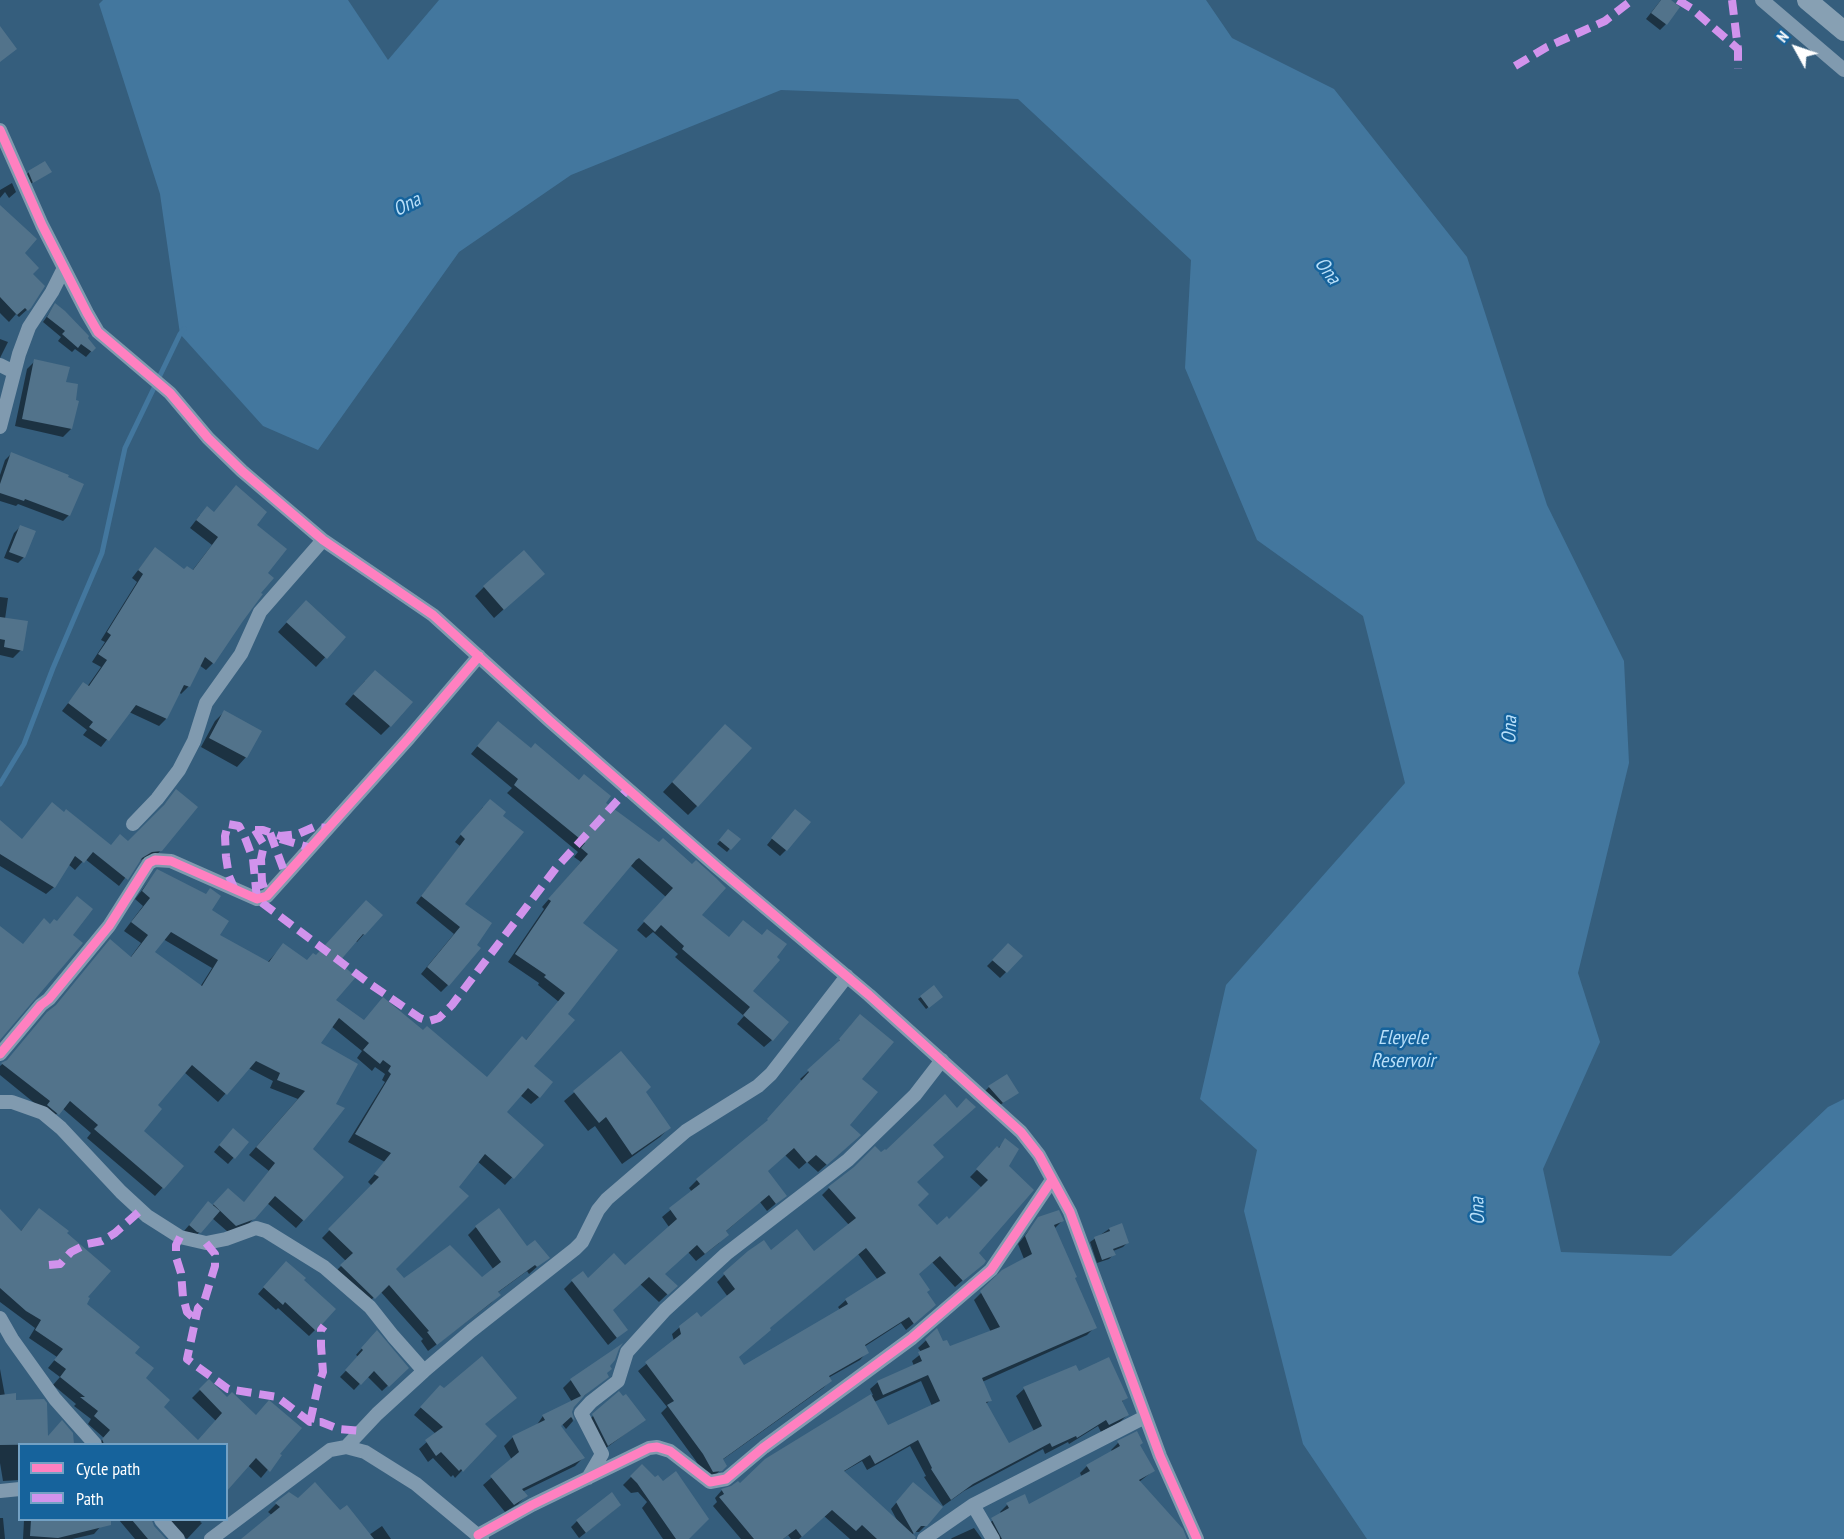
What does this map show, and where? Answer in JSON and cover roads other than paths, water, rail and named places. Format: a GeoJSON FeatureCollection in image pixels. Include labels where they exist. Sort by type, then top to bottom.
{"type":"FeatureCollection","features":[{"type":"Feature","properties":{"kind":"main road"},"geometry":{"type":"LineString","coordinates":[[1807,0],[1844,31]]}},
{"type":"Feature","properties":{"kind":"street"},"geometry":{"type":"LineString","coordinates":[[1762,0],[1844,70]]}},
{"type":"Feature","properties":{"kind":"street"},"geometry":{"type":"LineString","coordinates":[[0,130],[22,184],[98,332],[170,393],[208,438],[242,471],[323,540],[433,615],[550,722],[847,976],[1021,1132],[1039,1155],[1070,1212],[1160,1456],[1197,1539]]}},
{"type":"Feature","properties":{"kind":"street"},"geometry":{"type":"LineString","coordinates":[[0,427],[14,372],[29,327],[52,292],[64,268]]}},
{"type":"Feature","properties":{"kind":"street"},"geometry":{"type":"LineString","coordinates":[[0,365],[14,372]]}},
{"type":"Feature","properties":{"kind":"street"},"geometry":{"type":"LineString","coordinates":[[133,824],[157,799],[179,770],[194,741],[206,703],[240,654],[260,612],[323,540]]}},
{"type":"Feature","properties":{"kind":"street"},"geometry":{"type":"LineString","coordinates":[[0,1054],[41,1005],[50,999],[109,926],[150,863],[155,860],[171,861],[256,899],[267,896],[409,738],[479,656]]}},
{"type":"Feature","properties":{"kind":"street"},"geometry":{"type":"LineString","coordinates":[[346,1447],[377,1413],[424,1371],[471,1331],[575,1250],[607,1199],[686,1131],[758,1086],[771,1074],[847,976]]}},
{"type":"Feature","properties":{"kind":"street"},"geometry":{"type":"LineString","coordinates":[[588,1478],[602,1454],[581,1413],[618,1381],[627,1352],[665,1310],[726,1254],[848,1160],[915,1095],[942,1060]]}},
{"type":"Feature","properties":{"kind":"street"},"geometry":{"type":"LineString","coordinates":[[0,1102],[12,1102],[43,1113],[61,1128],[121,1192],[147,1216],[180,1237],[206,1243],[226,1239],[256,1228],[266,1230],[314,1261],[370,1307],[424,1371]]}},
{"type":"Feature","properties":{"kind":"street"},"geometry":{"type":"LineString","coordinates":[[211,1539],[330,1450],[346,1447],[364,1452],[416,1484],[480,1537],[588,1478],[649,1448],[657,1447],[670,1451],[710,1482],[726,1479],[765,1447],[912,1338],[991,1270],[1052,1180]]}},
{"type":"Feature","properties":{"kind":"street"},"geometry":{"type":"LineString","coordinates":[[0,1318],[12,1340],[55,1399],[94,1443]]}},
{"type":"Feature","properties":{"kind":"street"},"geometry":{"type":"LineString","coordinates":[[924,1539],[973,1505],[1145,1417]]}},
{"type":"Feature","properties":{"kind":"street"},"geometry":{"type":"LineString","coordinates":[[0,1491],[18,1489]]}},
{"type":"Feature","properties":{"kind":"street"},"geometry":{"type":"LineString","coordinates":[[973,1505],[993,1539]]}},
{"type":"Feature","properties":{"kind":"street"},"geometry":{"type":"LineString","coordinates":[[162,1521],[178,1539]]}},
{"type":"Feature","properties":{"kind":"water","name":"Eleyele Reservoir"},"geometry":{"type":"Polygon","coordinates":[[[103,0],[348,0],[388,60],[439,0],[1206,0],[1232,38],[1334,89],[1467,257],[1547,505],[1624,661],[1629,763],[1578,973],[1600,1042],[1543,1169],[1561,1252],[1671,1256],[1828,1107],[1844,1099],[1844,1539],[1367,1539],[1303,1444],[1244,1211],[1257,1150],[1200,1099],[1226,985],[1405,783],[1363,616],[1257,540],[1185,368],[1191,260],[1018,99],[781,90],[571,175],[459,252],[318,450],[263,426],[180,334],[160,194],[99,4],[103,0]]]}},
{"type":"Feature","properties":{"kind":"waterway"},"geometry":{"type":"LineString","coordinates":[[0,784],[24,744],[53,668],[102,553],[125,448],[184,329]]}},
{"type":"Feature","properties":{"kind":"water label","name":"Ona"},"geometry":{"type":"Point","coordinates":[407,205]}},
{"type":"Feature","properties":{"kind":"water label","name":"Ona"},"geometry":{"type":"Point","coordinates":[1327,271]}},
{"type":"Feature","properties":{"kind":"water label","name":"Ona"},"geometry":{"type":"Point","coordinates":[1510,730]}},
{"type":"Feature","properties":{"kind":"water label","name":"Ona"},"geometry":{"type":"Point","coordinates":[1478,1211]}}]}
